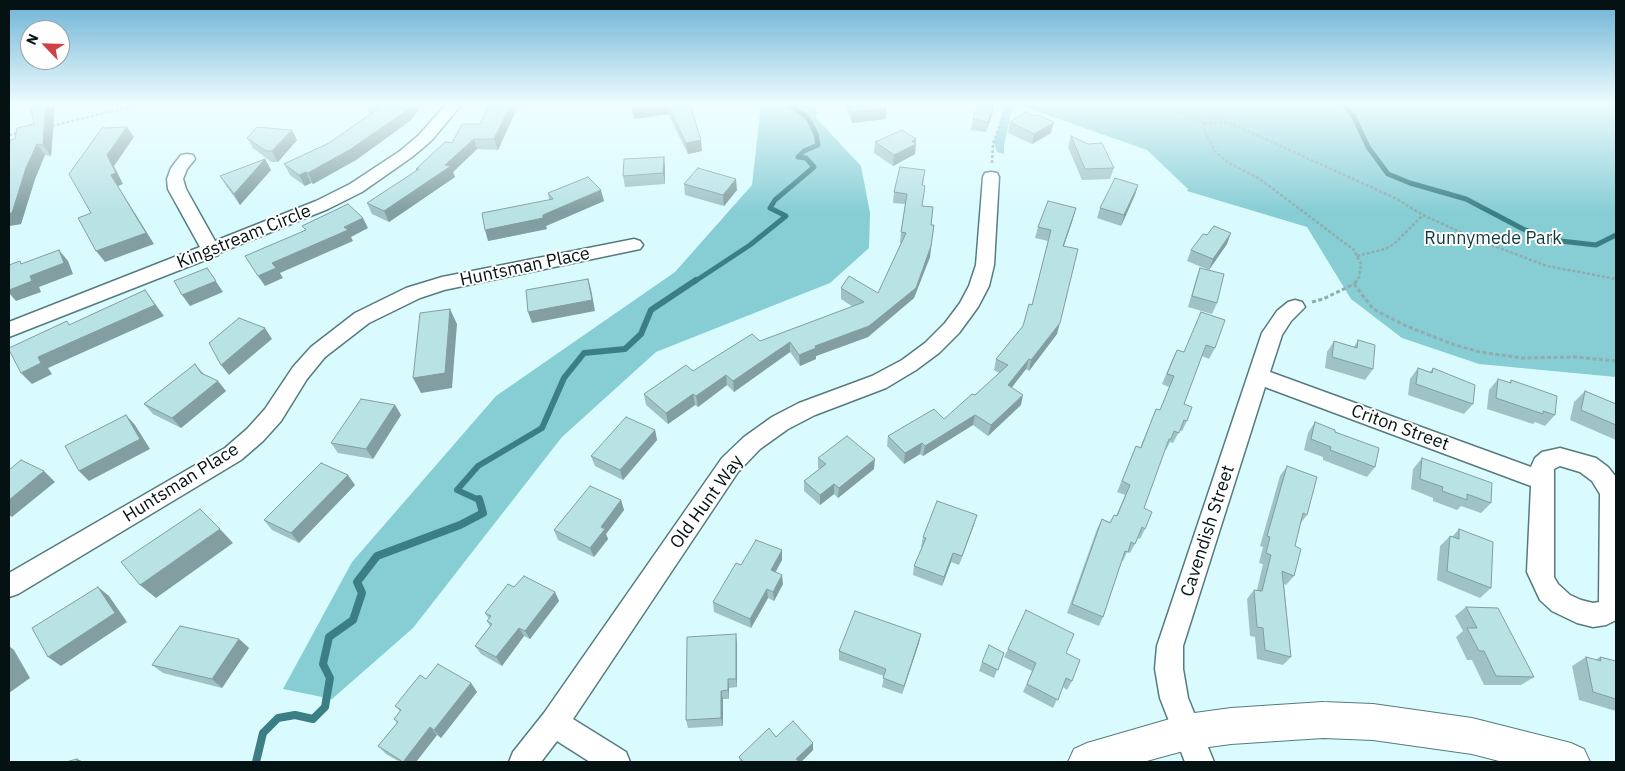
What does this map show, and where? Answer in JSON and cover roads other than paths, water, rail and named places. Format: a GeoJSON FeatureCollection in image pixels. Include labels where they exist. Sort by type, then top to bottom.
{"type":"FeatureCollection","features":[{"type":"Feature","properties":{"kind":"main road"},"geometry":{"type":"LineString","coordinates":[[1087,762],[1193,747],[1276,722],[1323,720],[1373,722],[1472,736],[1571,762]]}},
{"type":"Feature","properties":{"kind":"street","name":"Kingstream Circle"},"geometry":{"type":"LineString","coordinates":[[9,330],[211,251],[322,205],[356,188],[406,154],[423,140]]}},
{"type":"Feature","properties":{"kind":"street"},"geometry":{"type":"LineString","coordinates":[[187,159],[179,168],[175,179],[176,189],[211,251]]}},
{"type":"Feature","properties":{"kind":"street","name":"Old Hunt Way"},"geometry":{"type":"LineString","coordinates":[[523,762],[554,723],[730,465],[780,423],[807,409],[879,382],[909,365],[932,348],[952,328],[968,307],[979,286],[985,265],[990,177]]}},
{"type":"Feature","properties":{"kind":"street","name":"Huntsman Place"},"geometry":{"type":"LineString","coordinates":[[9,586],[233,454],[255,435],[273,415],[300,372],[318,352],[362,318],[413,293],[442,284],[634,244]]}},
{"type":"Feature","properties":{"kind":"street","name":"Cavendish Street"},"geometry":{"type":"LineString","coordinates":[[1193,747],[1174,698],[1169,669],[1170,646],[1272,333],[1284,316],[1295,307]]}},
{"type":"Feature","properties":{"kind":"street","name":"Criton Street"},"geometry":{"type":"LineString","coordinates":[[1257,376],[1542,480]]}},
{"type":"Feature","properties":{"kind":"street"},"geometry":{"type":"LineString","coordinates":[[1560,458],[1574,460],[1588,466],[1600,474],[1608,484],[1612,494],[1614,606],[1606,613],[1593,615],[1577,612],[1555,598],[1542,580],[1540,572],[1542,480],[1543,465],[1550,459],[1560,458]]}},
{"type":"Feature","properties":{"kind":"street"},"geometry":{"type":"LineString","coordinates":[[554,723],[616,762]]}},
{"type":"Feature","properties":{"kind":"waterway"},"geometry":{"type":"LineString","coordinates":[[694,282],[750,245],[786,216],[770,208],[775,200],[814,167],[806,158],[798,157],[804,151],[818,145],[817,140]]}},
{"type":"Feature","properties":{"kind":"waterway"},"geometry":{"type":"LineString","coordinates":[[1365,140],[1388,174],[1410,183],[1466,199],[1523,229],[1552,240],[1596,245],[1616,235]]}},
{"type":"Feature","properties":{"kind":"waterway"},"geometry":{"type":"LineString","coordinates":[[479,500],[457,490],[478,466],[542,428],[564,378],[584,353],[625,349],[641,334],[651,310],[696,280]]}},
{"type":"Feature","properties":{"kind":"waterway"},"geometry":{"type":"LineString","coordinates":[[256,762],[263,733],[278,718],[295,715],[313,719],[325,707],[330,678],[323,664],[329,637],[353,620],[362,593],[357,582],[377,556],[460,525],[483,513],[479,499]]}},
{"type":"Feature","properties":{"kind":"park label","name":"Runnymede Park"},"geometry":{"type":"Point","coordinates":[1493,239]}}]}
